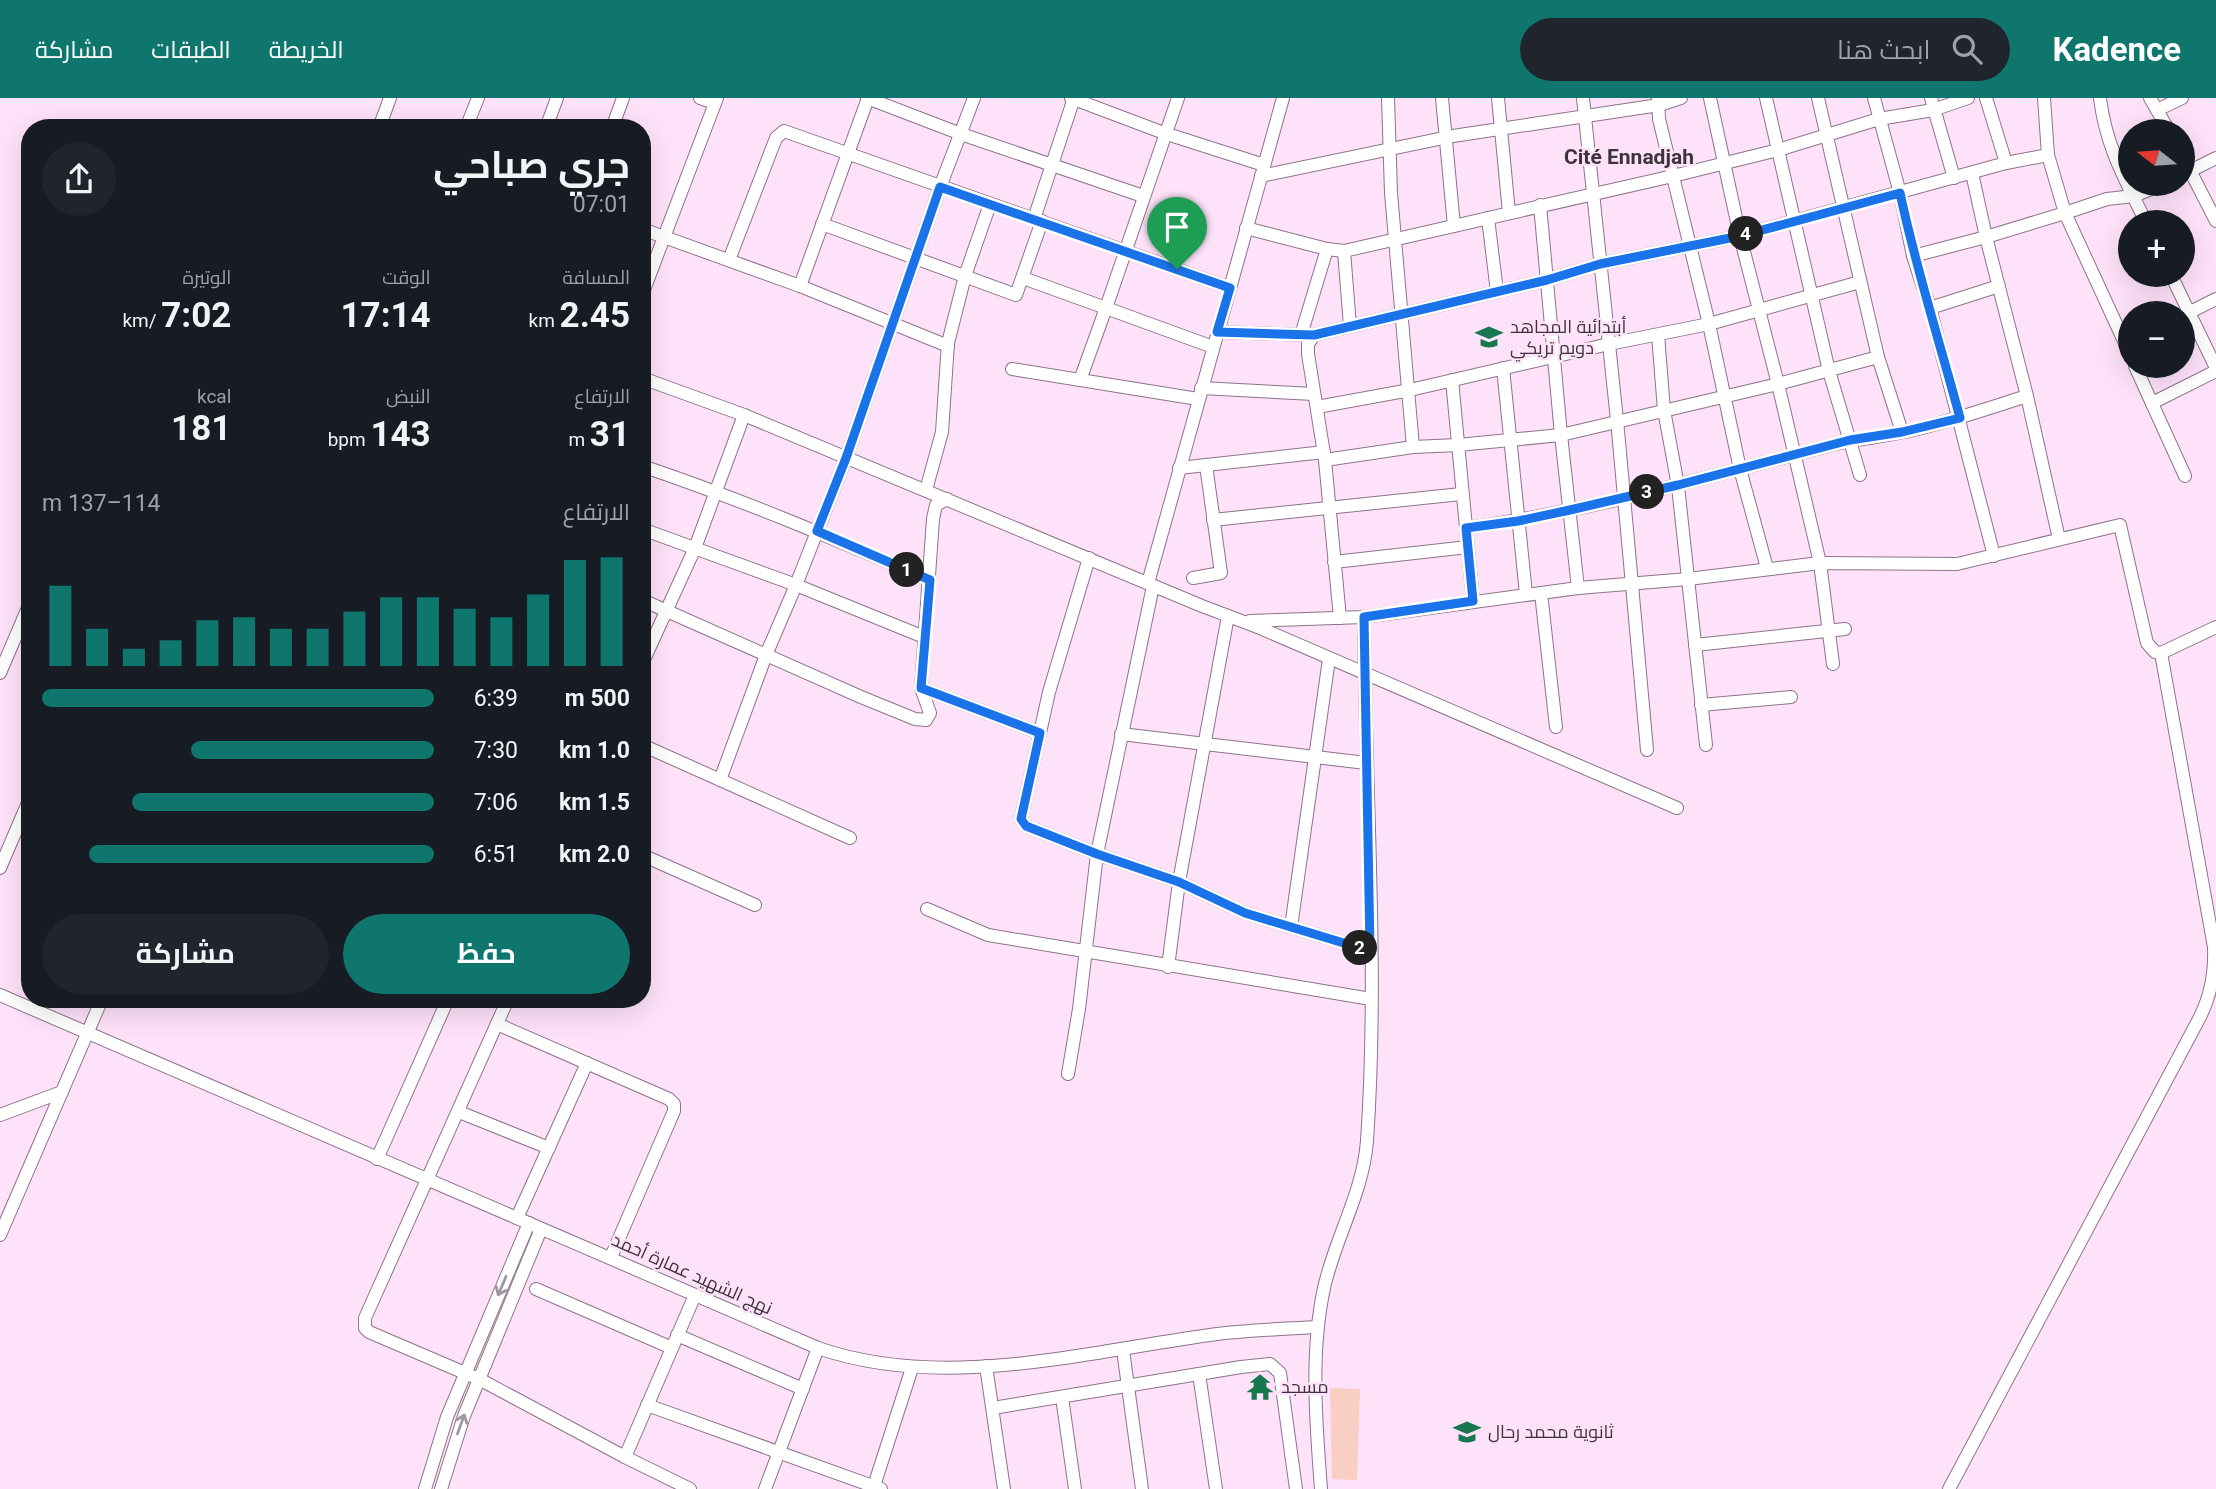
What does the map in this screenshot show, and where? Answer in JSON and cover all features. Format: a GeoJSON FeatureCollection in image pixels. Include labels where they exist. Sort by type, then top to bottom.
{"type":"FeatureCollection","features":[{"type":"Feature","properties":{"kind":"street"},"geometry":{"type":"LineString","coordinates":[[382,119],[390,98]]}},
{"type":"Feature","properties":{"kind":"street"},"geometry":{"type":"LineString","coordinates":[[470,119],[478,98]]}},
{"type":"Feature","properties":{"kind":"street"},"geometry":{"type":"LineString","coordinates":[[549,119],[557,98]]}},
{"type":"Feature","properties":{"kind":"street"},"geometry":{"type":"LineString","coordinates":[[615,119],[623,98]]}},
{"type":"Feature","properties":{"kind":"street"},"geometry":{"type":"LineString","coordinates":[[651,273],[716,101],[700,98]]}},
{"type":"Feature","properties":{"kind":"street"},"geometry":{"type":"LineString","coordinates":[[800,286],[867,98],[961,134],[1143,196]]}},
{"type":"Feature","properties":{"kind":"street"},"geometry":{"type":"LineString","coordinates":[[720,780],[766,655],[846,458],[940,187],[974,98]]}},
{"type":"Feature","properties":{"kind":"street"},"geometry":{"type":"LineString","coordinates":[[822,224],[1016,295],[1073,98],[1262,171],[1681,98]]}},
{"type":"Feature","properties":{"kind":"street"},"geometry":{"type":"LineString","coordinates":[[1080,380],[1178,98]]}},
{"type":"Feature","properties":{"kind":"street"},"geometry":{"type":"LineString","coordinates":[[1068,1073],[1079,1009],[1097,854],[1151,584],[1199,394],[1283,98]]}},
{"type":"Feature","properties":{"kind":"street"},"geometry":{"type":"LineString","coordinates":[[1388,98],[1395,239],[1413,447]]}},
{"type":"Feature","properties":{"kind":"street"},"geometry":{"type":"LineString","coordinates":[[1442,98],[1454,226]]}},
{"type":"Feature","properties":{"kind":"street"},"geometry":{"type":"LineString","coordinates":[[1499,98],[1509,213]]}},
{"type":"Feature","properties":{"kind":"street"},"geometry":{"type":"LineString","coordinates":[[1583,98],[1617,420],[1647,750]]}},
{"type":"Feature","properties":{"kind":"street"},"geometry":{"type":"LineString","coordinates":[[1710,98],[1740,236],[1820,563],[1833,664]]}},
{"type":"Feature","properties":{"kind":"street"},"geometry":{"type":"LineString","coordinates":[[1766,98],[1829,371],[1860,475]]}},
{"type":"Feature","properties":{"kind":"street"},"geometry":{"type":"LineString","coordinates":[[1818,98],[1878,357],[1902,432]]}},
{"type":"Feature","properties":{"kind":"street"},"geometry":{"type":"LineString","coordinates":[[1874,98],[1900,193],[1913,256],[1930,307],[1960,418],[1994,556]]}},
{"type":"Feature","properties":{"kind":"street"},"geometry":{"type":"LineString","coordinates":[[1246,228],[1343,251],[1673,176],[1778,150],[1932,104],[1969,98]]}},
{"type":"Feature","properties":{"kind":"street"},"geometry":{"type":"LineString","coordinates":[[1986,98],[2006,163]]}},
{"type":"Feature","properties":{"kind":"street"},"geometry":{"type":"LineString","coordinates":[[2044,98],[2049,155],[2065,213],[2118,325]]}},
{"type":"Feature","properties":{"kind":"street"},"geometry":{"type":"LineString","coordinates":[[2100,98],[2105,133],[2140,210]]}},
{"type":"Feature","properties":{"kind":"street"},"geometry":{"type":"LineString","coordinates":[[2154,104],[2182,98]]}},
{"type":"Feature","properties":{"kind":"street"},"geometry":{"type":"LineString","coordinates":[[1658,102],[1658,119],[1709,324],[1740,469],[1767,568]]}},
{"type":"Feature","properties":{"kind":"street"},"geometry":{"type":"LineString","coordinates":[[1932,104],[1955,178]]}},
{"type":"Feature","properties":{"kind":"street"},"geometry":{"type":"LineString","coordinates":[[729,260],[780,132],[789,131],[940,187],[1230,288]]}},
{"type":"Feature","properties":{"kind":"street"},"geometry":{"type":"LineString","coordinates":[[1217,332],[1307,335],[1350,326],[1547,280],[1600,264],[1740,236],[2006,163],[2049,155]]}},
{"type":"Feature","properties":{"kind":"street"},"geometry":{"type":"LineString","coordinates":[[2195,169],[2216,158]]}},
{"type":"Feature","properties":{"kind":"street"},"geometry":{"type":"LineString","coordinates":[[1972,173],[2059,539]]}},
{"type":"Feature","properties":{"kind":"street"},"geometry":{"type":"LineString","coordinates":[[2195,186],[2216,221]]}},
{"type":"Feature","properties":{"kind":"street"},"geometry":{"type":"LineString","coordinates":[[1913,256],[1986,237],[2107,199],[2134,197]]}},
{"type":"Feature","properties":{"kind":"street"},"geometry":{"type":"LineString","coordinates":[[926,490],[942,432],[948,346],[965,276],[990,204]]}},
{"type":"Feature","properties":{"kind":"street"},"geometry":{"type":"LineString","coordinates":[[1540,205],[1578,588]]}},
{"type":"Feature","properties":{"kind":"street"},"geometry":{"type":"LineString","coordinates":[[1488,218],[1497,292]]}},
{"type":"Feature","properties":{"kind":"street"},"geometry":{"type":"LineString","coordinates":[[651,232],[800,286],[948,346]]}},
{"type":"Feature","properties":{"kind":"street"},"geometry":{"type":"LineString","coordinates":[[1327,249],[1307,335],[1307,348],[1324,456],[1340,618]]}},
{"type":"Feature","properties":{"kind":"street"},"geometry":{"type":"LineString","coordinates":[[1343,251],[1350,326]]}},
{"type":"Feature","properties":{"kind":"street"},"geometry":{"type":"LineString","coordinates":[[1023,278],[1213,346]]}},
{"type":"Feature","properties":{"kind":"street"},"geometry":{"type":"LineString","coordinates":[[1012,369],[1199,394],[1315,401],[1410,390],[1759,312],[1860,282]]}},
{"type":"Feature","properties":{"kind":"street"},"geometry":{"type":"LineString","coordinates":[[1930,307],[1998,286]]}},
{"type":"Feature","properties":{"kind":"street"},"geometry":{"type":"LineString","coordinates":[[2195,310],[2216,299]]}},
{"type":"Feature","properties":{"kind":"street"},"geometry":{"type":"LineString","coordinates":[[2152,403],[2216,370],[2195,331]]}},
{"type":"Feature","properties":{"kind":"street"},"geometry":{"type":"LineString","coordinates":[[1658,335],[1664,410],[1678,485],[1706,745]]}},
{"type":"Feature","properties":{"kind":"street"},"geometry":{"type":"LineString","coordinates":[[1179,468],[1561,435],[1778,384],[1878,357]]}},
{"type":"Feature","properties":{"kind":"street"},"geometry":{"type":"LineString","coordinates":[[1503,368],[1526,594]]}},
{"type":"Feature","properties":{"kind":"street"},"geometry":{"type":"LineString","coordinates":[[2141,378],[2185,476]]}},
{"type":"Feature","properties":{"kind":"street"},"geometry":{"type":"LineString","coordinates":[[1452,380],[1473,601]]}},
{"type":"Feature","properties":{"kind":"street"},"geometry":{"type":"LineString","coordinates":[[651,381],[744,415],[1242,621],[1677,807]]}},
{"type":"Feature","properties":{"kind":"street"},"geometry":{"type":"LineString","coordinates":[[1466,528],[1518,521],[1623,498],[1850,440],[1902,432],[1960,418],[2027,396]]}},
{"type":"Feature","properties":{"kind":"street"},"geometry":{"type":"LineString","coordinates":[[651,644],[695,548],[744,415]]}},
{"type":"Feature","properties":{"kind":"street"},"geometry":{"type":"LineString","coordinates":[[1193,578],[1221,573],[1206,465]]}},
{"type":"Feature","properties":{"kind":"street"},"geometry":{"type":"LineString","coordinates":[[651,469],[716,491],[817,531],[930,580]]}},
{"type":"Feature","properties":{"kind":"street"},"geometry":{"type":"LineString","coordinates":[[1213,520],[1461,494]]}},
{"type":"Feature","properties":{"kind":"street"},"geometry":{"type":"LineString","coordinates":[[651,604],[861,697],[924,721],[930,713],[921,688],[933,519],[936,505],[947,499]]}},
{"type":"Feature","properties":{"kind":"street"},"geometry":{"type":"LineString","coordinates":[[1242,621],[1364,617],[1526,594],[1820,563],[1957,564],[2120,525],[2147,643],[2155,652],[2161,653],[2216,627]]}},
{"type":"Feature","properties":{"kind":"street"},"geometry":{"type":"LineString","coordinates":[[651,532],[796,585],[924,637]]}},
{"type":"Feature","properties":{"kind":"street"},"geometry":{"type":"LineString","coordinates":[[1334,562],[1468,547]]}},
{"type":"Feature","properties":{"kind":"street"},"geometry":{"type":"LineString","coordinates":[[1089,558],[1049,692],[1021,819],[1026,826],[1179,882],[1245,913],[1370,951]]}},
{"type":"Feature","properties":{"kind":"street"},"geometry":{"type":"LineString","coordinates":[[1541,593],[1556,727]]}},
{"type":"Feature","properties":{"kind":"street"},"geometry":{"type":"LineString","coordinates":[[1168,967],[1179,882],[1227,615]]}},
{"type":"Feature","properties":{"kind":"street"},"geometry":{"type":"LineString","coordinates":[[1321,1489],[1317,1444],[1318,1327],[1324,1287],[1354,1197],[1367,1144],[1371,999],[1364,617]]}},
{"type":"Feature","properties":{"kind":"street"},"geometry":{"type":"LineString","coordinates":[[0,673],[21,624]]}},
{"type":"Feature","properties":{"kind":"street"},"geometry":{"type":"LineString","coordinates":[[1695,645],[1845,629]]}},
{"type":"Feature","properties":{"kind":"street"},"geometry":{"type":"LineString","coordinates":[[1949,1489],[2209,1012],[2214,947],[2161,653]]}},
{"type":"Feature","properties":{"kind":"street"},"geometry":{"type":"LineString","coordinates":[[1291,927],[1329,659]]}},
{"type":"Feature","properties":{"kind":"street"},"geometry":{"type":"LineString","coordinates":[[921,688],[1040,733]]}},
{"type":"Feature","properties":{"kind":"street"},"geometry":{"type":"LineString","coordinates":[[1701,705],[1791,697]]}},
{"type":"Feature","properties":{"kind":"street"},"geometry":{"type":"LineString","coordinates":[[1121,734],[1366,763]]}},
{"type":"Feature","properties":{"kind":"street"},"geometry":{"type":"LineString","coordinates":[[651,750],[850,838]]}},
{"type":"Feature","properties":{"kind":"street"},"geometry":{"type":"LineString","coordinates":[[0,868],[5,845],[21,815]]}},
{"type":"Feature","properties":{"kind":"street"},"geometry":{"type":"LineString","coordinates":[[651,859],[755,905]]}},
{"type":"Feature","properties":{"kind":"street"},"geometry":{"type":"LineString","coordinates":[[927,909],[988,935],[1371,999]]}},
{"type":"Feature","properties":{"kind":"street","name":"نهج الشهيد عمارة أحمد"},"geometry":{"type":"LineString","coordinates":[[0,995],[21,1004]]}},
{"type":"Feature","properties":{"kind":"street","name":"نهج الشهيد عمارة أحمد"},"geometry":{"type":"LineString","coordinates":[[29,1008],[818,1348],[866,1363],[912,1368],[986,1366],[1123,1350],[1218,1334],[1318,1327]]}},
{"type":"Feature","properties":{"kind":"street"},"geometry":{"type":"LineString","coordinates":[[0,1235],[98,1008]]}},
{"type":"Feature","properties":{"kind":"street"},"geometry":{"type":"LineString","coordinates":[[377,1159],[444,1008]]}},
{"type":"Feature","properties":{"kind":"street"},"geometry":{"type":"LineString","coordinates":[[504,1008],[364,1325],[369,1332],[479,1379],[690,1489]]}},
{"type":"Feature","properties":{"kind":"street"},"geometry":{"type":"LineString","coordinates":[[497,1024],[669,1099],[674,1104],[675,1108],[611,1257]]}},
{"type":"Feature","properties":{"kind":"street"},"geometry":{"type":"LineString","coordinates":[[425,1489],[447,1417],[466,1373],[549,1148],[587,1063]]}},
{"type":"Feature","properties":{"kind":"street"},"geometry":{"type":"LineString","coordinates":[[0,1115],[62,1092]]}},
{"type":"Feature","properties":{"kind":"street"},"geometry":{"type":"LineString","coordinates":[[459,1112],[549,1148]]}},
{"type":"Feature","properties":{"kind":"street"},"geometry":{"type":"LineString","coordinates":[[441,1489],[479,1379],[541,1229]]}},
{"type":"Feature","properties":{"kind":"street"},"geometry":{"type":"LineString","coordinates":[[536,1289],[672,1348]]}},
{"type":"Feature","properties":{"kind":"street"},"geometry":{"type":"LineString","coordinates":[[625,1457],[695,1295]]}},
{"type":"Feature","properties":{"kind":"street"},"geometry":{"type":"LineString","coordinates":[[677,1335],[803,1389]]}},
{"type":"Feature","properties":{"kind":"street"},"geometry":{"type":"LineString","coordinates":[[765,1489],[818,1348]]}},
{"type":"Feature","properties":{"kind":"street"},"geometry":{"type":"LineString","coordinates":[[1123,1350],[1142,1489]]}},
{"type":"Feature","properties":{"kind":"street"},"geometry":{"type":"LineString","coordinates":[[993,1408],[1265,1363],[1278,1369],[1296,1489]]}},
{"type":"Feature","properties":{"kind":"street"},"geometry":{"type":"LineString","coordinates":[[986,1366],[1004,1489]]}},
{"type":"Feature","properties":{"kind":"street"},"geometry":{"type":"LineString","coordinates":[[648,1405],[876,1488],[912,1368]]}},
{"type":"Feature","properties":{"kind":"street"},"geometry":{"type":"LineString","coordinates":[[1199,1374],[1216,1489]]}},
{"type":"Feature","properties":{"kind":"street"},"geometry":{"type":"LineString","coordinates":[[1062,1397],[1075,1489]]}},
{"type":"Feature","properties":{"kind":"shaded area"},"geometry":{"type":"Polygon","coordinates":[[[1330,1388],[1360,1389],[1357,1480],[1332,1479],[1330,1388]]]}},
{"type":"Feature","properties":{"kind":"place","name":"أبتدائية المجاهد دويم تريكي"},"geometry":{"type":"Point","coordinates":[1489,337]}},
{"type":"Feature","properties":{"kind":"place","name":"مسجد"},"geometry":{"type":"Point","coordinates":[1260,1387]}},
{"type":"Feature","properties":{"kind":"place","name":"ثانوية محمد رحال"},"geometry":{"type":"Point","coordinates":[1467,1432]}},
{"type":"Feature","properties":{"kind":"district","name":"Cité Ennadjah"},"geometry":{"type":"Point","coordinates":[1629,157]}},
{"type":"Feature","properties":{"kind":"route"},"geometry":{"type":"LineString","coordinates":[[940,187],[1177,269],[1230,288],[1217,332],[1314,335],[1547,280],[1600,264],[1740,236],[1900,193],[1913,256],[1930,307],[1960,418],[1902,432],[1850,440],[1570,510],[1466,528],[1473,601],[1364,617],[1370,951],[1245,913],[1179,882],[1026,826],[1021,819],[1040,733],[921,688],[930,580],[817,531],[846,458],[940,187]]}}]}
